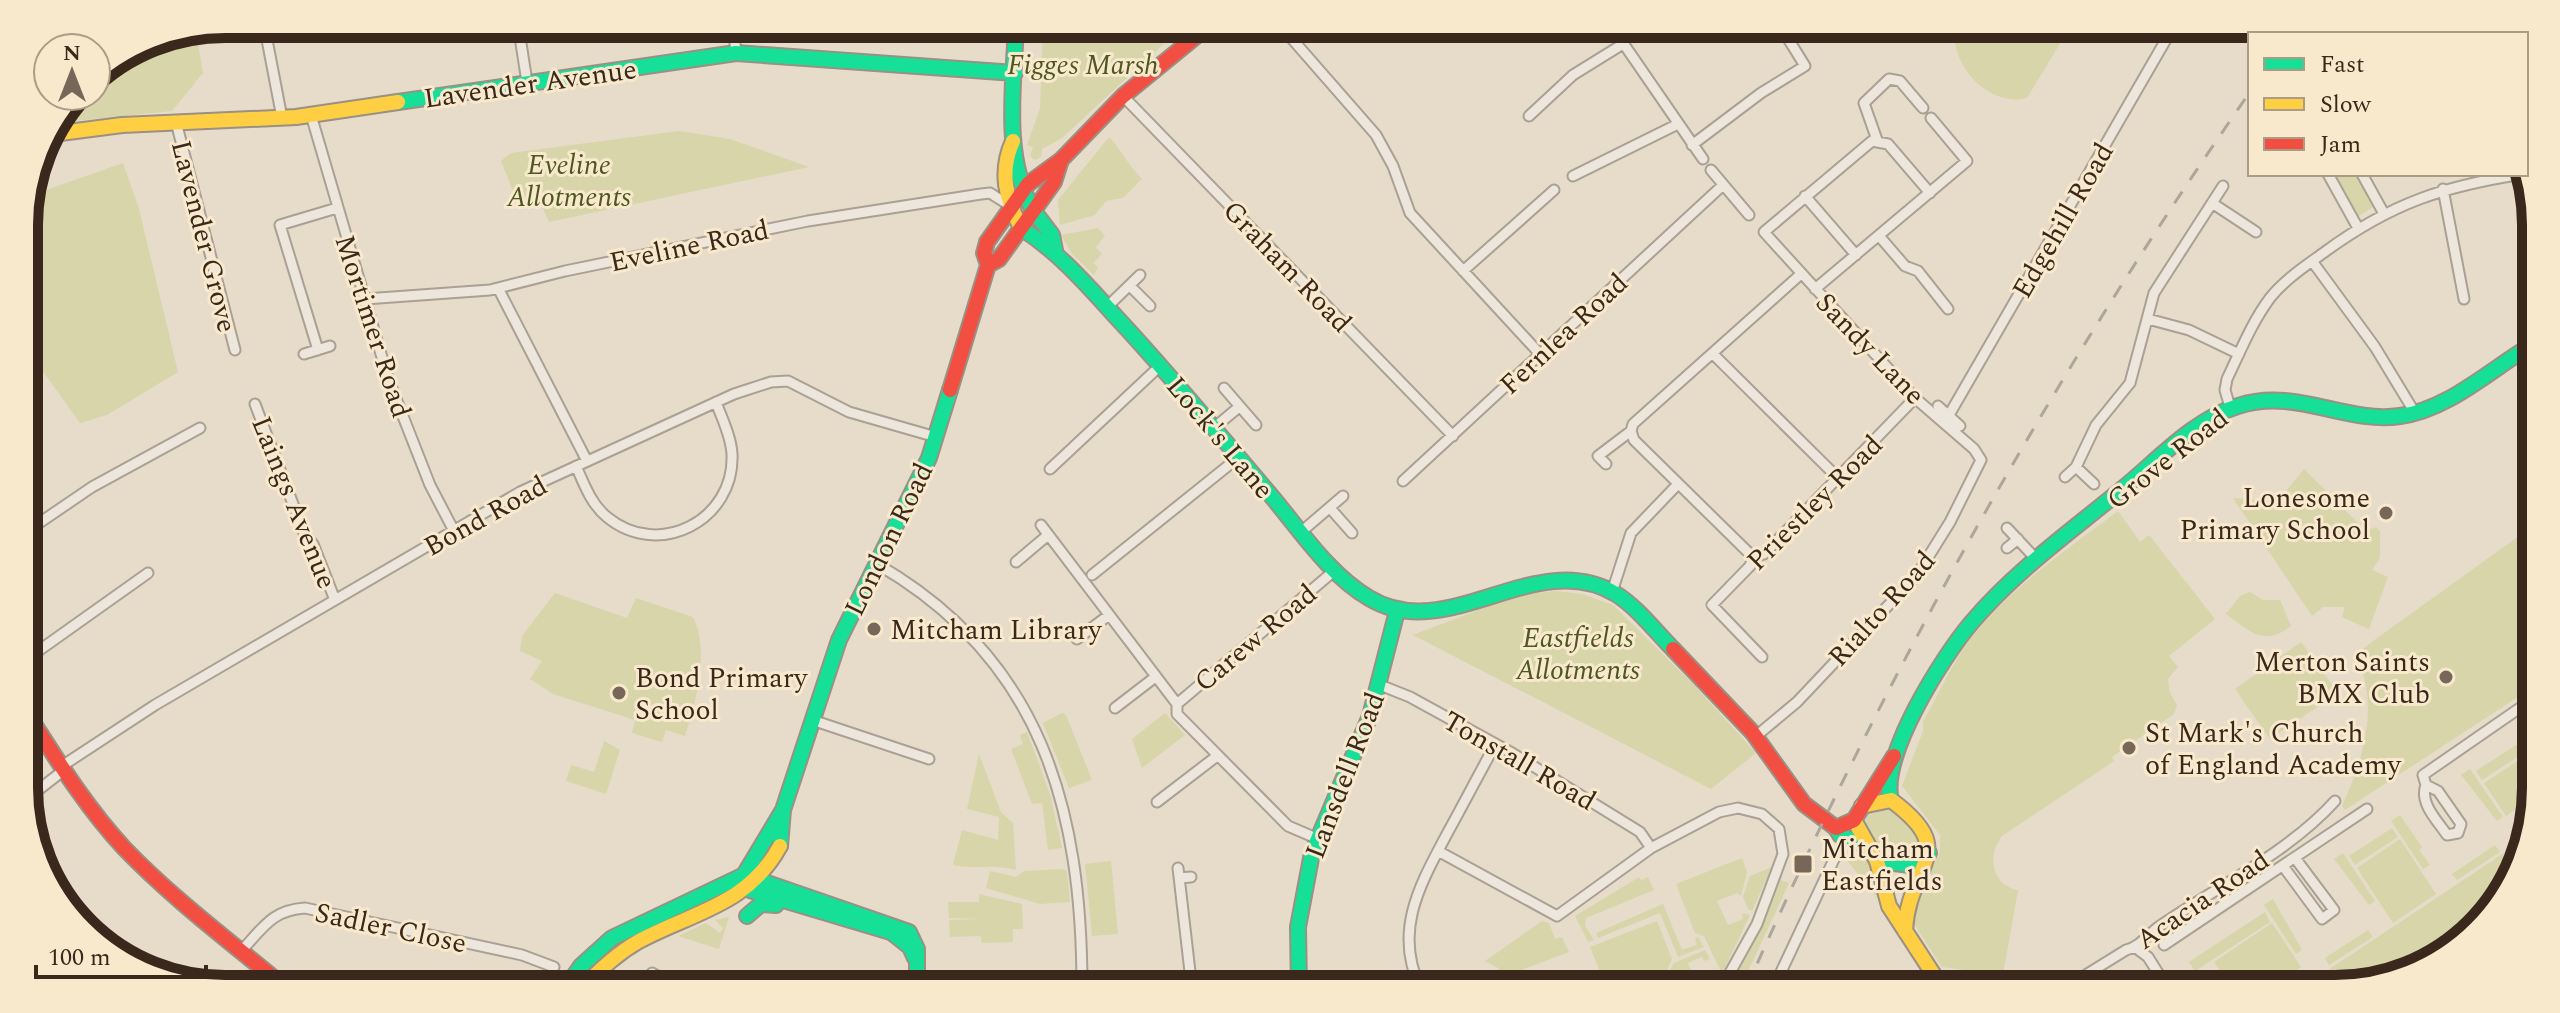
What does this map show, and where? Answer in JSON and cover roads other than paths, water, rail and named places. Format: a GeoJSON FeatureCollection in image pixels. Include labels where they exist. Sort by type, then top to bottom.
{"type":"FeatureCollection","features":[{"type":"Feature","properties":{"kind":"street"},"geometry":{"type":"LineString","coordinates":[[267,38],[282,118]]}},
{"type":"Feature","properties":{"kind":"street"},"geometry":{"type":"LineString","coordinates":[[520,38],[527,82]]}},
{"type":"Feature","properties":{"kind":"street"},"geometry":{"type":"LineString","coordinates":[[734,38],[736,53]]}},
{"type":"Feature","properties":{"kind":"street"},"geometry":{"type":"LineString","coordinates":[[1016,38],[1013,141],[1018,154],[1021,192]]}},
{"type":"Feature","properties":{"kind":"street"},"geometry":{"type":"LineString","coordinates":[[1061,160],[1123,96],[1194,38]]}},
{"type":"Feature","properties":{"kind":"street"},"geometry":{"type":"LineString","coordinates":[[1291,38],[1376,135],[1391,161],[1410,213],[1540,354]]}},
{"type":"Feature","properties":{"kind":"street"},"geometry":{"type":"LineString","coordinates":[[1619,38],[1676,125],[1703,159]]}},
{"type":"Feature","properties":{"kind":"street"},"geometry":{"type":"LineString","coordinates":[[1692,145],[1761,93],[1805,66],[1788,38]]}},
{"type":"Feature","properties":{"kind":"street","name":"Edgehill Road"},"geometry":{"type":"LineString","coordinates":[[1949,415],[2167,38]]}},
{"type":"Feature","properties":{"kind":"street"},"geometry":{"type":"LineString","coordinates":[[1529,116],[1573,75],[1623,44]]}},
{"type":"Feature","properties":{"kind":"street","name":"Lavender Avenue"},"geometry":{"type":"LineString","coordinates":[[64,131],[311,115],[736,53],[1015,73]]}},
{"type":"Feature","properties":{"kind":"street"},"geometry":{"type":"LineString","coordinates":[[1877,140],[1864,103],[1889,79],[1900,81],[1923,108]]}},
{"type":"Feature","properties":{"kind":"street","name":"Graham Road"},"geometry":{"type":"LineString","coordinates":[[1123,96],[1453,436]]}},
{"type":"Feature","properties":{"kind":"street","name":"Mortimer Road"},"geometry":{"type":"LineString","coordinates":[[311,115],[388,378],[430,485],[454,531]]}},
{"type":"Feature","properties":{"kind":"street"},"geometry":{"type":"LineString","coordinates":[[1815,289],[1967,161],[1931,118]]}},
{"type":"Feature","properties":{"kind":"street","name":"Lavender Grove"},"geometry":{"type":"LineString","coordinates":[[176,122],[235,350]]}},
{"type":"Feature","properties":{"kind":"street"},"geometry":{"type":"LineString","coordinates":[[1573,176],[1676,125]]}},
{"type":"Feature","properties":{"kind":"street"},"geometry":{"type":"LineString","coordinates":[[1856,255],[1805,196],[1868,143],[1877,140],[1888,144],[1930,193]]}},
{"type":"Feature","properties":{"kind":"street"},"geometry":{"type":"LineString","coordinates":[[1013,141],[1006,153],[1003,175],[1009,205],[1021,228]]}},
{"type":"Feature","properties":{"kind":"street","name":"London Road"},"geometry":{"type":"LineString","coordinates":[[783,810],[839,640],[925,469],[988,265],[985,248],[1009,205],[1050,161],[1061,160],[1062,170],[999,259],[988,265]]}},
{"type":"Feature","properties":{"kind":"street"},"geometry":{"type":"LineString","coordinates":[[1711,170],[1749,215]]}},
{"type":"Feature","properties":{"kind":"street"},"geometry":{"type":"LineString","coordinates":[[2329,176],[2358,228]]}},
{"type":"Feature","properties":{"kind":"street"},"geometry":{"type":"LineString","coordinates":[[2363,176],[2383,212]]}},
{"type":"Feature","properties":{"kind":"street"},"geometry":{"type":"LineString","coordinates":[[2230,407],[2225,384],[2239,354],[2272,296],[2312,261],[2383,212],[2443,189],[2508,176]]}},
{"type":"Feature","properties":{"kind":"street","name":"Fernlea Road"},"geometry":{"type":"LineString","coordinates":[[1403,481],[1723,185]]}},
{"type":"Feature","properties":{"kind":"street"},"geometry":{"type":"LineString","coordinates":[[2065,477],[2076,467],[2096,425],[2130,383],[2158,284],[2223,186]]}},
{"type":"Feature","properties":{"kind":"street"},"geometry":{"type":"LineString","coordinates":[[2443,189],[2464,299]]}},
{"type":"Feature","properties":{"kind":"street"},"geometry":{"type":"LineString","coordinates":[[1463,271],[1554,190]]}},
{"type":"Feature","properties":{"kind":"street","name":"Lock's Lane"},"geometry":{"type":"LineString","coordinates":[[1021,192],[1052,235],[1055,250]]}},
{"type":"Feature","properties":{"kind":"street","name":"Eveline Road"},"geometry":{"type":"LineString","coordinates":[[365,299],[498,288],[565,271],[808,221],[990,193],[1009,205]]}},
{"type":"Feature","properties":{"kind":"street","name":"Sandy Lane"},"geometry":{"type":"LineString","coordinates":[[1805,196],[1764,232],[1915,398],[1959,430],[1981,460]]}},
{"type":"Feature","properties":{"kind":"street"},"geometry":{"type":"LineString","coordinates":[[2212,203],[2256,232]]}},
{"type":"Feature","properties":{"kind":"street"},"geometry":{"type":"LineString","coordinates":[[318,350],[280,225],[337,208]]}},
{"type":"Feature","properties":{"kind":"street","name":"Lock's Lane"},"geometry":{"type":"LineString","coordinates":[[1021,228],[1055,250],[1161,365],[1334,571],[1356,592],[1397,611]]}},
{"type":"Feature","properties":{"kind":"street"},"geometry":{"type":"LineString","coordinates":[[1880,237],[1905,266],[1918,271],[1948,309]]}},
{"type":"Feature","properties":{"kind":"street"},"geometry":{"type":"LineString","coordinates":[[2312,261],[2375,347],[2415,413]]}},
{"type":"Feature","properties":{"kind":"street"},"geometry":{"type":"LineString","coordinates":[[1753,557],[1634,440],[1631,431],[1633,424],[1801,274]]}},
{"type":"Feature","properties":{"kind":"street"},"geometry":{"type":"LineString","coordinates":[[1107,307],[1140,275]]}},
{"type":"Feature","properties":{"kind":"street"},"geometry":{"type":"LineString","coordinates":[[1130,286],[1150,306]]}},
{"type":"Feature","properties":{"kind":"street"},"geometry":{"type":"LineString","coordinates":[[498,288],[587,461]]}},
{"type":"Feature","properties":{"kind":"street"},"geometry":{"type":"LineString","coordinates":[[2148,319],[2189,330],[2239,354]]}},
{"type":"Feature","properties":{"kind":"street"},"geometry":{"type":"LineString","coordinates":[[304,354],[330,346]]}},
{"type":"Feature","properties":{"kind":"street","name":"Grove Road"},"geometry":{"type":"LineString","coordinates":[[1862,806],[1894,756],[1958,640],[1990,602],[2187,435],[2230,407],[2255,399],[2288,399],[2384,417],[2415,413],[2522,351]]}},
{"type":"Feature","properties":{"kind":"street"},"geometry":{"type":"LineString","coordinates":[[1713,354],[1838,478]]}},
{"type":"Feature","properties":{"kind":"street"},"geometry":{"type":"LineString","coordinates":[[1050,469],[1161,365]]}},
{"type":"Feature","properties":{"kind":"street","name":"Bond Road"},"geometry":{"type":"LineString","coordinates":[[38,789],[63,768],[155,705],[520,492],[716,402],[784,380],[849,412],[936,437]]}},
{"type":"Feature","properties":{"kind":"street"},"geometry":{"type":"LineString","coordinates":[[1224,388],[1256,425]]}},
{"type":"Feature","properties":{"kind":"street","name":"Priestley Road"},"geometry":{"type":"LineString","coordinates":[[1762,657],[1712,605],[1750,566],[1753,557],[1764,554],[1915,398]]}},
{"type":"Feature","properties":{"kind":"street"},"geometry":{"type":"LineString","coordinates":[[576,466],[594,503],[619,525],[658,535],[688,528],[714,510],[730,480],[731,445],[716,402]]}},
{"type":"Feature","properties":{"kind":"street","name":"Laings Avenue"},"geometry":{"type":"LineString","coordinates":[[255,404],[304,533],[313,544],[335,600]]}},
{"type":"Feature","properties":{"kind":"street"},"geometry":{"type":"LineString","coordinates":[[1938,406],[1959,430]]}},
{"type":"Feature","properties":{"kind":"street"},"geometry":{"type":"LineString","coordinates":[[1215,427],[1239,407]]}},
{"type":"Feature","properties":{"kind":"street"},"geometry":{"type":"LineString","coordinates":[[38,524],[92,487],[200,428]]}},
{"type":"Feature","properties":{"kind":"street"},"geometry":{"type":"LineString","coordinates":[[1606,464],[1598,456],[1631,431]]}},
{"type":"Feature","properties":{"kind":"street"},"geometry":{"type":"LineString","coordinates":[[1092,575],[1239,457]]}},
{"type":"Feature","properties":{"kind":"street","name":"Rialto Road"},"geometry":{"type":"LineString","coordinates":[[1755,737],[1797,702],[1917,575],[1950,522],[1981,460]]}},
{"type":"Feature","properties":{"kind":"street"},"geometry":{"type":"LineString","coordinates":[[2076,467],[2094,484]]}},
{"type":"Feature","properties":{"kind":"street"},"geometry":{"type":"LineString","coordinates":[[1612,592],[1631,533],[1678,484]]}},
{"type":"Feature","properties":{"kind":"street"},"geometry":{"type":"LineString","coordinates":[[1301,532],[1343,496]]}},
{"type":"Feature","properties":{"kind":"street"},"geometry":{"type":"LineString","coordinates":[[1330,508],[1352,533]]}},
{"type":"Feature","properties":{"kind":"street"},"geometry":{"type":"LineString","coordinates":[[1041,525],[1154,678],[1177,704],[1177,714],[1288,826],[1316,838]]}},
{"type":"Feature","properties":{"kind":"street"},"geometry":{"type":"LineString","coordinates":[[2007,528],[2037,560]]}},
{"type":"Feature","properties":{"kind":"street"},"geometry":{"type":"LineString","coordinates":[[1016,562],[1048,535]]}},
{"type":"Feature","properties":{"kind":"street"},"geometry":{"type":"LineString","coordinates":[[2007,548],[2018,539]]}},
{"type":"Feature","properties":{"kind":"street"},"geometry":{"type":"LineString","coordinates":[[877,564],[928,595],[966,629],[1007,679],[1039,736],[1064,803],[1076,863],[1081,975]]}},
{"type":"Feature","properties":{"kind":"street","name":"Carew Road"},"geometry":{"type":"LineString","coordinates":[[1177,704],[1334,571]]}},
{"type":"Feature","properties":{"kind":"street"},"geometry":{"type":"LineString","coordinates":[[38,651],[148,573]]}},
{"type":"Feature","properties":{"kind":"street"},"geometry":{"type":"LineString","coordinates":[[1397,611],[1442,611],[1515,585],[1539,580],[1572,582],[1612,592],[1700,676],[1755,737],[1807,810],[1840,835],[1866,846]]}},
{"type":"Feature","properties":{"kind":"street","name":"Lansdell Road"},"geometry":{"type":"LineString","coordinates":[[1299,975],[1298,927],[1316,838],[1358,746],[1380,685],[1397,611]]}},
{"type":"Feature","properties":{"kind":"street"},"geometry":{"type":"LineString","coordinates":[[1077,639],[1109,615]]}},
{"type":"Feature","properties":{"kind":"street"},"geometry":{"type":"LineString","coordinates":[[1115,708],[1154,678]]}},
{"type":"Feature","properties":{"kind":"street","name":"Tonstall Road"},"geometry":{"type":"LineString","coordinates":[[1380,685],[1410,697],[1495,745],[1640,832],[1651,848]]}},
{"type":"Feature","properties":{"kind":"street"},"geometry":{"type":"LineString","coordinates":[[2426,785],[2424,798],[2447,835],[2458,833],[2461,824],[2438,791],[2422,780],[2428,769],[2522,706]]}},
{"type":"Feature","properties":{"kind":"street"},"geometry":{"type":"LineString","coordinates":[[812,720],[929,759]]}},
{"type":"Feature","properties":{"kind":"street"},"geometry":{"type":"LineString","coordinates":[[38,730],[86,803],[122,845],[271,975]]}},
{"type":"Feature","properties":{"kind":"street"},"geometry":{"type":"LineString","coordinates":[[1416,975],[1411,960],[1408,925],[1417,891],[1495,745]]}},
{"type":"Feature","properties":{"kind":"street"},"geometry":{"type":"LineString","coordinates":[[1157,802],[1217,756]]}},
{"type":"Feature","properties":{"kind":"street","name":"Grove Road"},"geometry":{"type":"LineString","coordinates":[[1891,800],[1888,789],[1894,756]]}},
{"type":"Feature","properties":{"kind":"street"},"geometry":{"type":"LineString","coordinates":[[1830,825],[1854,820],[1862,806],[1891,800],[1906,809],[1927,831],[1929,853],[1905,910],[1906,932]]}},
{"type":"Feature","properties":{"kind":"street","name":"Acacia Road"},"geometry":{"type":"LineString","coordinates":[[2085,975],[2126,950],[2136,948],[2160,926],[2309,827],[2335,801]]}},
{"type":"Feature","properties":{"kind":"street"},"geometry":{"type":"LineString","coordinates":[[1438,851],[1548,915],[1564,913],[1651,848],[1731,808],[1762,814],[1779,829],[1783,854],[1771,891],[1728,975]]}},
{"type":"Feature","properties":{"kind":"street","name":"Acacia Road"},"geometry":{"type":"LineString","coordinates":[[2164,945],[2367,809]]}},
{"type":"Feature","properties":{"kind":"street"},"geometry":{"type":"LineString","coordinates":[[576,975],[592,954],[618,933],[744,875],[756,862],[775,819],[783,810]]}},
{"type":"Feature","properties":{"kind":"street"},"geometry":{"type":"LineString","coordinates":[[594,975],[607,960],[636,940],[750,890],[762,879],[785,828],[783,810]]}},
{"type":"Feature","properties":{"kind":"street"},"geometry":{"type":"LineString","coordinates":[[1854,820],[1877,861],[1889,906],[1934,975]]}},
{"type":"Feature","properties":{"kind":"street"},"geometry":{"type":"LineString","coordinates":[[2282,846],[2289,861]]}},
{"type":"Feature","properties":{"kind":"street"},"geometry":{"type":"LineString","coordinates":[[1877,861],[1911,865],[1929,853]]}},
{"type":"Feature","properties":{"kind":"street"},"geometry":{"type":"LineString","coordinates":[[1780,975],[1836,855]]}},
{"type":"Feature","properties":{"kind":"street","name":"Acacia Road"},"geometry":{"type":"LineString","coordinates":[[2289,861],[2334,910],[2322,919],[2289,861]]}},
{"type":"Feature","properties":{"kind":"street"},"geometry":{"type":"LineString","coordinates":[[1190,975],[1178,873],[1191,877]]}},
{"type":"Feature","properties":{"kind":"street"},"geometry":{"type":"LineString","coordinates":[[744,875],[897,925],[909,932],[916,942],[916,975]]}},
{"type":"Feature","properties":{"kind":"street"},"geometry":{"type":"LineString","coordinates":[[744,875],[750,890]]}},
{"type":"Feature","properties":{"kind":"street"},"geometry":{"type":"LineString","coordinates":[[750,890],[891,932],[910,947],[915,958]]}},
{"type":"Feature","properties":{"kind":"street"},"geometry":{"type":"LineString","coordinates":[[747,916],[761,904],[768,903],[825,917],[850,919]]}},
{"type":"Feature","properties":{"kind":"street","name":"Sadler Close"},"geometry":{"type":"LineString","coordinates":[[242,950],[270,918],[285,910],[305,908],[507,951],[554,967]]}},
{"type":"Feature","properties":{"kind":"street"},"geometry":{"type":"LineString","coordinates":[[2136,948],[2148,957],[2159,975]]}},
{"type":"Feature","properties":{"kind":"street"},"geometry":{"type":"LineString","coordinates":[[652,973],[656,975]]}},
{"type":"Feature","properties":{"kind":"railway"},"geometry":{"type":"LineString","coordinates":[[1752,975],[1855,756],[1976,528],[2108,307],[2248,95]]}},
{"type":"Feature","properties":{"kind":"place","name":"Lonesome Primary School"},"geometry":{"type":"Point","coordinates":[2386,513]}},
{"type":"Feature","properties":{"kind":"place","name":"Mitcham Library"},"geometry":{"type":"Point","coordinates":[874,629]}},
{"type":"Feature","properties":{"kind":"place","name":"Merton Saints BMX Club"},"geometry":{"type":"Point","coordinates":[2446,677]}},
{"type":"Feature","properties":{"kind":"place","name":"Bond Primary School"},"geometry":{"type":"Point","coordinates":[619,693]}},
{"type":"Feature","properties":{"kind":"place","name":"St Mark's Church of England Academy"},"geometry":{"type":"Point","coordinates":[2129,748]}},
{"type":"Feature","properties":{"kind":"place","name":"Mitcham Eastfields"},"geometry":{"type":"Point","coordinates":[1803,864]}},
{"type":"Feature","properties":{"kind":"park label","name":"Figges Marsh"},"geometry":{"type":"Point","coordinates":[1083,64]}},
{"type":"Feature","properties":{"kind":"park label","name":"Eveline Allotments"},"geometry":{"type":"Point","coordinates":[569,180]}},
{"type":"Feature","properties":{"kind":"park label","name":"Eastfields Allotments"},"geometry":{"type":"Point","coordinates":[1578,653]}}]}
